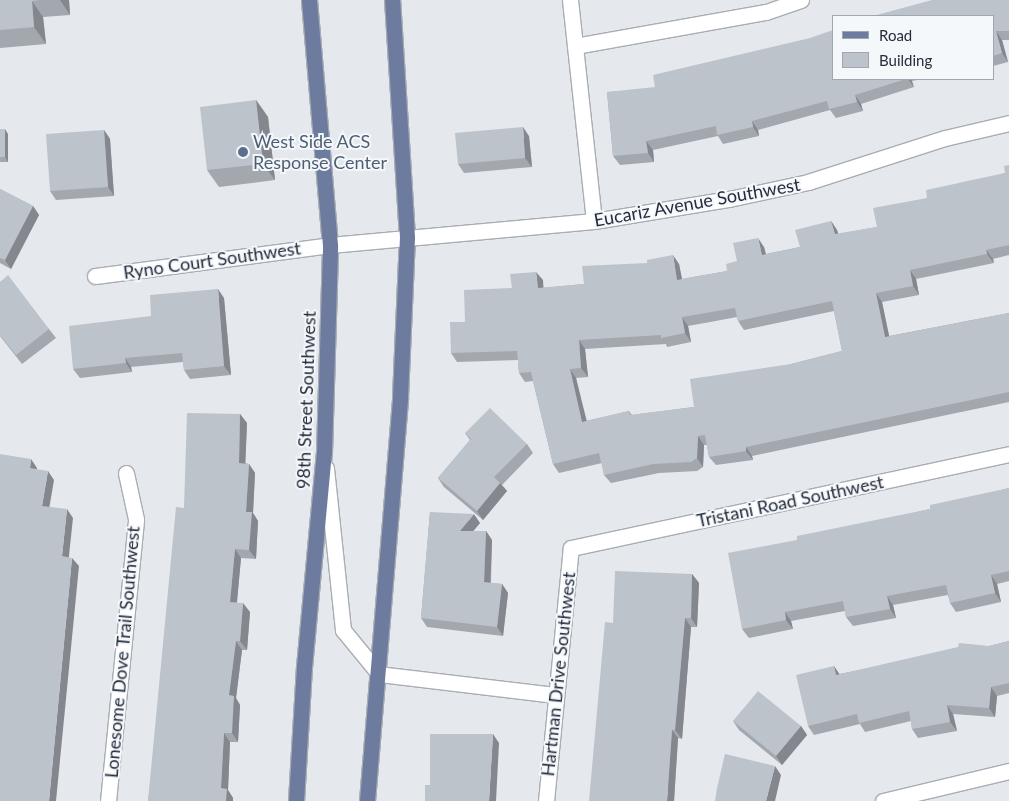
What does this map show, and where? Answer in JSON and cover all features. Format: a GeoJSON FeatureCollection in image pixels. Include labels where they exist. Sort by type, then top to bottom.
{"type":"FeatureCollection","features":[{"type":"Feature","properties":{"kind":"main road","name":"98th Street Southwest"},"geometry":{"type":"LineString","coordinates":[[296,801],[304,667],[324,452],[330,245],[309,0]]}},
{"type":"Feature","properties":{"kind":"main road"},"geometry":{"type":"LineString","coordinates":[[367,801],[379,674],[400,397],[407,238],[391,4]]}},
{"type":"Feature","properties":{"kind":"street"},"geometry":{"type":"LineString","coordinates":[[570,0],[594,221]]}},
{"type":"Feature","properties":{"kind":"street"},"geometry":{"type":"LineString","coordinates":[[574,46],[766,12],[801,0]]}},
{"type":"Feature","properties":{"kind":"street","name":"Eucariz Avenue Southwest"},"geometry":{"type":"LineString","coordinates":[[330,245],[594,221],[729,199],[808,182],[945,138],[1009,123]]}},
{"type":"Feature","properties":{"kind":"street","name":"Ryno Court Southwest"},"geometry":{"type":"LineString","coordinates":[[95,276],[330,245]]}},
{"type":"Feature","properties":{"kind":"street"},"geometry":{"type":"LineString","coordinates":[[324,452],[343,630],[379,674],[554,694]]}},
{"type":"Feature","properties":{"kind":"street","name":"Tristani Road Southwest"},"geometry":{"type":"LineString","coordinates":[[571,548],[1009,454]]}},
{"type":"Feature","properties":{"kind":"street","name":"Lonesome Dove Trail Southwest"},"geometry":{"type":"LineString","coordinates":[[108,801],[136,519],[126,473]]}},
{"type":"Feature","properties":{"kind":"street","name":"Hartman Drive Southwest"},"geometry":{"type":"LineString","coordinates":[[546,801],[554,694],[571,548]]}},
{"type":"Feature","properties":{"kind":"street"},"geometry":{"type":"LineString","coordinates":[[883,801],[1009,771]]}},
{"type":"Feature","properties":{"kind":"building"},"geometry":{"type":"Polygon","coordinates":[[[0,0],[40,0],[32,1],[34,27],[0,30],[0,0]]]}},
{"type":"Feature","properties":{"kind":"building"},"geometry":{"type":"Polygon","coordinates":[[[932,0],[1009,0],[1009,31],[996,31],[1002,53],[994,56],[994,15],[877,15],[932,0]]]}},
{"type":"Feature","properties":{"kind":"building"},"geometry":{"type":"Polygon","coordinates":[[[832,30],[832,80],[903,80],[855,95],[857,102],[829,109],[827,101],[752,121],[753,127],[717,135],[716,126],[646,141],[648,153],[613,156],[607,92],[655,87],[653,75],[810,38],[832,30]]]}},
{"type":"Feature","properties":{"kind":"building"},"geometry":{"type":"Polygon","coordinates":[[[256,100],[263,164],[207,170],[200,107],[256,100]]]}},
{"type":"Feature","properties":{"kind":"building"},"geometry":{"type":"Polygon","coordinates":[[[523,127],[525,158],[458,164],[455,133],[523,127]]]}},
{"type":"Feature","properties":{"kind":"building"},"geometry":{"type":"Polygon","coordinates":[[[0,129],[5,129],[5,157],[0,157],[0,129]]]}},
{"type":"Feature","properties":{"kind":"building"},"geometry":{"type":"Polygon","coordinates":[[[104,130],[108,187],[50,191],[46,134],[104,130]]]}},
{"type":"Feature","properties":{"kind":"building"},"geometry":{"type":"Polygon","coordinates":[[[1009,165],[1009,245],[986,250],[987,254],[910,270],[913,286],[876,293],[885,337],[1009,313],[1009,392],[746,447],[746,451],[709,457],[705,435],[698,436],[697,458],[691,462],[653,464],[604,475],[599,453],[553,464],[531,372],[519,373],[517,351],[451,353],[450,322],[465,322],[464,290],[512,288],[510,274],[536,272],[538,288],[584,284],[582,266],[647,263],[647,260],[673,255],[677,280],[727,271],[726,264],[737,261],[733,243],[758,238],[762,255],[800,247],[795,230],[831,221],[835,234],[877,227],[873,208],[927,198],[926,190],[1005,173],[1004,166],[1009,165]],[[832,301],[738,321],[735,308],[682,317],[685,333],[661,338],[661,335],[579,340],[581,368],[570,369],[582,422],[629,411],[630,415],[694,407],[690,379],[791,364],[842,351],[832,301]]]}},
{"type":"Feature","properties":{"kind":"building"},"geometry":{"type":"Polygon","coordinates":[[[0,189],[33,206],[5,260],[0,258],[0,189]]]}},
{"type":"Feature","properties":{"kind":"building"},"geometry":{"type":"Polygon","coordinates":[[[8,275],[49,329],[16,355],[0,335],[0,282],[8,275]]]}},
{"type":"Feature","properties":{"kind":"building"},"geometry":{"type":"Polygon","coordinates":[[[218,289],[224,366],[184,370],[182,353],[125,358],[126,363],[73,369],[69,326],[151,316],[150,295],[218,289]]]}},
{"type":"Feature","properties":{"kind":"building"},"geometry":{"type":"Polygon","coordinates":[[[490,408],[527,444],[494,477],[500,483],[477,511],[438,478],[471,439],[465,433],[490,408]]]}},
{"type":"Feature","properties":{"kind":"building"},"geometry":{"type":"Polygon","coordinates":[[[187,413],[240,414],[239,463],[249,464],[246,512],[252,512],[249,550],[235,549],[230,602],[243,603],[240,641],[236,641],[229,695],[234,696],[232,733],[224,733],[221,788],[227,789],[226,801],[148,801],[176,507],[184,508],[187,413]]]}},
{"type":"Feature","properties":{"kind":"building"},"geometry":{"type":"Polygon","coordinates":[[[0,454],[31,459],[30,468],[48,471],[42,506],[67,509],[62,556],[72,558],[49,801],[0,801],[0,454]]]}},
{"type":"Feature","properties":{"kind":"building"},"geometry":{"type":"Polygon","coordinates":[[[1009,488],[1009,571],[991,575],[995,593],[950,603],[946,585],[887,596],[890,609],[846,617],[843,601],[785,612],[786,620],[742,629],[728,553],[797,540],[797,536],[930,509],[930,505],[1009,488]]]}},
{"type":"Feature","properties":{"kind":"building"},"geometry":{"type":"Polygon","coordinates":[[[430,512],[474,514],[460,531],[486,531],[484,582],[502,584],[497,627],[421,618],[430,512]]]}},
{"type":"Feature","properties":{"kind":"building"},"geometry":{"type":"Polygon","coordinates":[[[615,571],[692,574],[691,618],[685,618],[675,730],[672,730],[667,801],[589,801],[605,622],[613,623],[615,571]]]}},
{"type":"Feature","properties":{"kind":"building"},"geometry":{"type":"Polygon","coordinates":[[[1009,641],[1009,683],[991,687],[989,708],[947,705],[950,722],[912,729],[909,711],[859,723],[857,714],[808,726],[796,675],[834,666],[836,675],[958,647],[959,643],[989,646],[1009,641]]]}},
{"type":"Feature","properties":{"kind":"building"},"geometry":{"type":"Polygon","coordinates":[[[758,691],[801,726],[776,756],[733,721],[758,691]]]}},
{"type":"Feature","properties":{"kind":"building"},"geometry":{"type":"Polygon","coordinates":[[[430,734],[493,734],[489,801],[425,801],[425,785],[430,785],[430,734]]]}},
{"type":"Feature","properties":{"kind":"building"},"geometry":{"type":"Polygon","coordinates":[[[725,754],[775,766],[766,801],[715,801],[725,754]]]}},
{"type":"Feature","properties":{"kind":"place","name":"West Side ACS Response Center"},"geometry":{"type":"Point","coordinates":[243,152]}}]}
